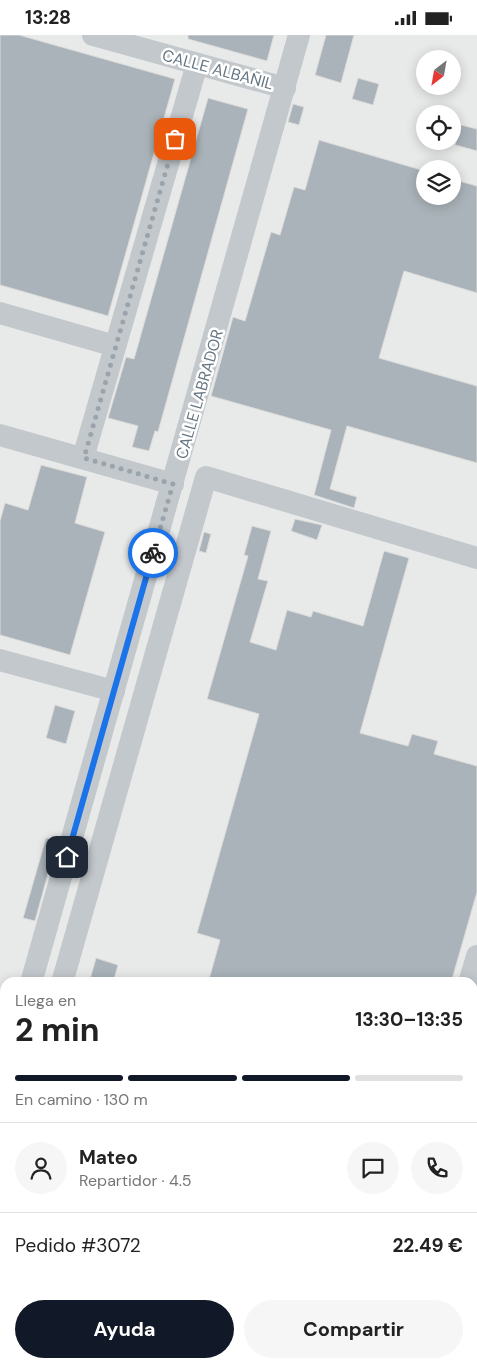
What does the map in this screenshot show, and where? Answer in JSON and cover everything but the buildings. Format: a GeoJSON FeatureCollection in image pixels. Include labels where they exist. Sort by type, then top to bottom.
{"type":"FeatureCollection","features":[{"type":"Feature","properties":{"kind":"street","name":"CALLE ALBAÑIL"},"geometry":{"type":"LineString","coordinates":[[93,35],[285,88]]}},
{"type":"Feature","properties":{"kind":"street","name":"CALLE LABRADOR"},"geometry":{"type":"LineString","coordinates":[[33,977],[299,35]]}},
{"type":"Feature","properties":{"kind":"street"},"geometry":{"type":"LineString","coordinates":[[84,458],[197,64]]}},
{"type":"Feature","properties":{"kind":"street"},"geometry":{"type":"LineString","coordinates":[[0,313],[115,346]]}},
{"type":"Feature","properties":{"kind":"street"},"geometry":{"type":"LineString","coordinates":[[0,435],[173,484]]}},
{"type":"Feature","properties":{"kind":"street"},"geometry":{"type":"LineString","coordinates":[[64,977],[206,477],[477,558]]}},
{"type":"Feature","properties":{"kind":"street"},"geometry":{"type":"LineString","coordinates":[[0,660],[114,691]]}},
{"type":"Feature","properties":{"kind":"street"},"geometry":{"type":"LineString","coordinates":[[471,977],[477,956]]}},
{"type":"Feature","properties":{"kind":"shaded area"},"geometry":{"type":"Polygon","coordinates":[[[0,35],[477,35],[477,977],[0,977],[0,35]]]}},
{"type":"Feature","properties":{"kind":"way so far"},"geometry":{"type":"LineString","coordinates":[[153,553],[173,484],[84,458],[175,139]]}},
{"type":"Feature","properties":{"kind":"route"},"geometry":{"type":"LineString","coordinates":[[67,857],[153,553]]}}]}
